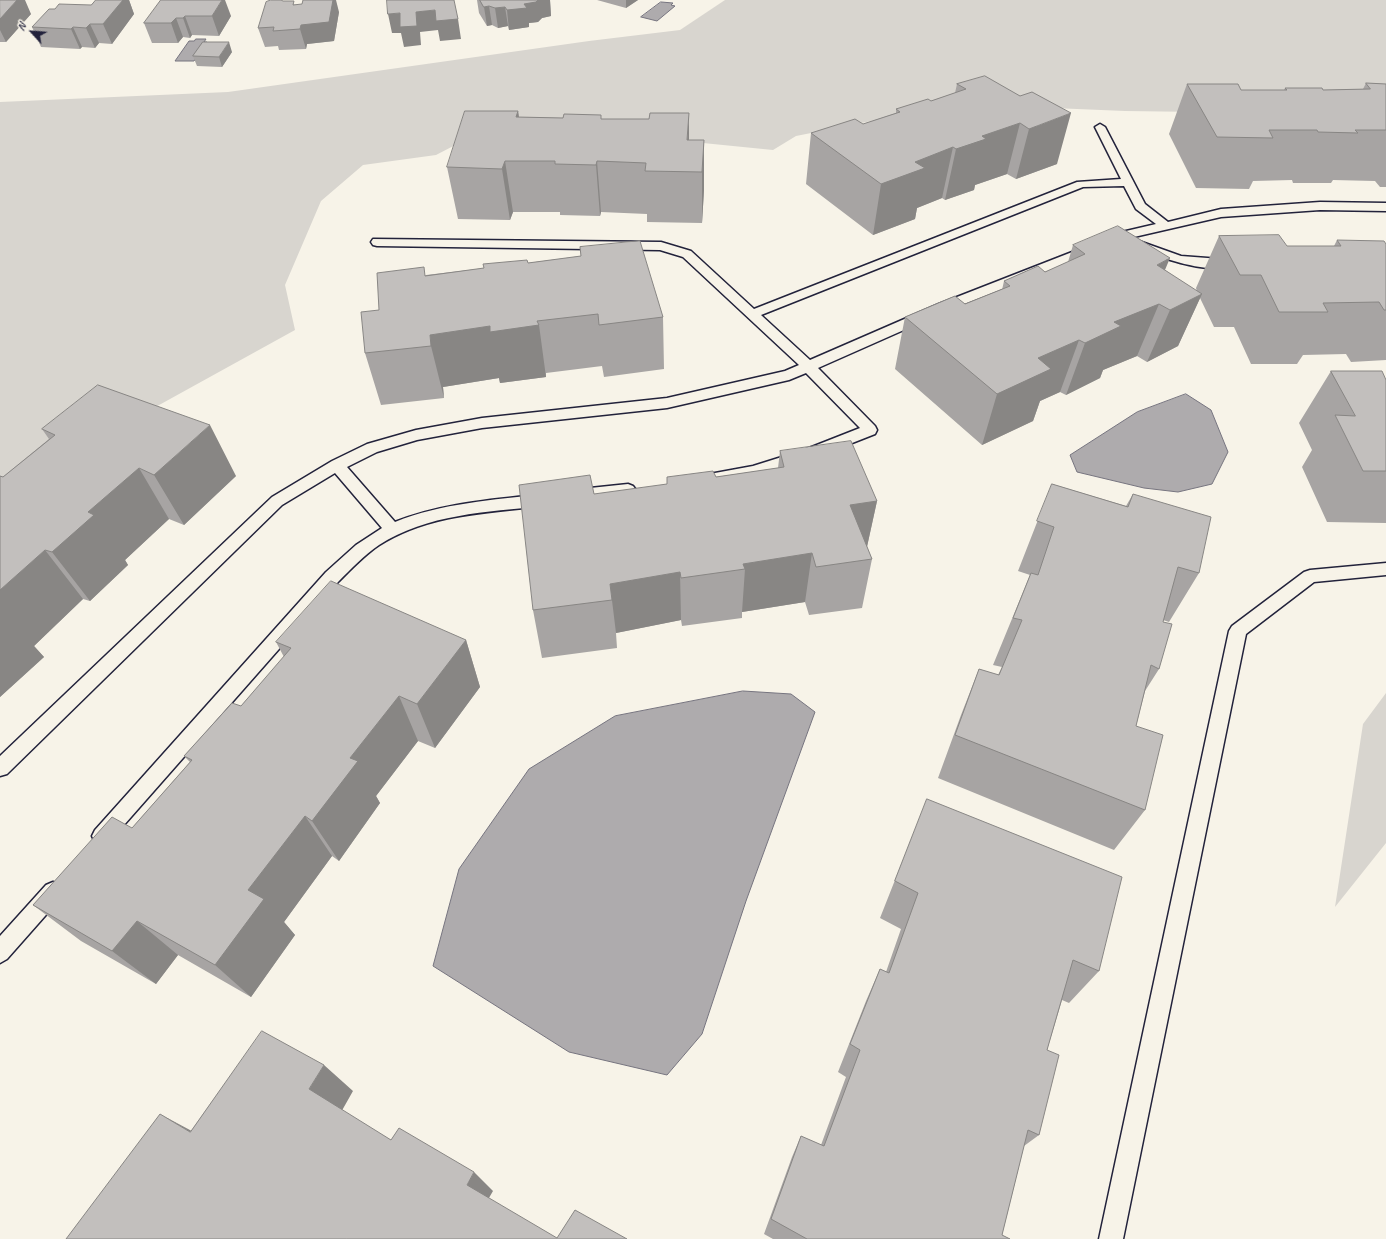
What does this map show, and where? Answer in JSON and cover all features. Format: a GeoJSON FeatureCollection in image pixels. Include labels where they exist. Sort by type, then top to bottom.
{"type":"FeatureCollection","features":[{"type":"Feature","properties":{"kind":"lane"},"geometry":{"type":"LineString","coordinates":[[1100,127],[1140,206],[1166,226]]}},
{"type":"Feature","properties":{"kind":"lane"},"geometry":{"type":"LineString","coordinates":[[752,314],[1081,184],[1128,182]]}},
{"type":"Feature","properties":{"kind":"lane"},"geometry":{"type":"LineString","coordinates":[[0,768],[277,500],[337,465],[372,448],[416,435],[482,423],[667,402],[789,375],[944,307],[1120,238],[1220,213],[1320,206],[1386,207]]}},
{"type":"Feature","properties":{"kind":"lane"},"geometry":{"type":"LineString","coordinates":[[1120,238],[1179,259],[1209,263],[1240,263]]}},
{"type":"Feature","properties":{"kind":"lane"},"geometry":{"type":"LineString","coordinates":[[377,242],[661,246],[687,254],[808,366],[870,430],[809,454],[754,470],[687,483]]}},
{"type":"Feature","properties":{"kind":"lane"},"geometry":{"type":"LineString","coordinates":[[337,465],[393,530]]}},
{"type":"Feature","properties":{"kind":"lane"},"geometry":{"type":"LineString","coordinates":[[95,845],[332,577],[372,541],[393,530],[434,514],[580,495],[641,489]]}},
{"type":"Feature","properties":{"kind":"lane"},"geometry":{"type":"LineString","coordinates":[[1111,1239],[1238,631],[1310,576],[1386,568]]}},
{"type":"Feature","properties":{"kind":"lane"},"geometry":{"type":"LineString","coordinates":[[0,952],[63,880]]}},
{"type":"Feature","properties":{"kind":"shaded area"},"geometry":{"type":"Polygon","coordinates":[[[725,0],[1386,0],[1386,111],[1351,114],[1125,111],[957,104],[796,136],[773,150],[553,128],[492,126],[436,155],[363,165],[321,201],[285,285],[295,330],[103,436],[0,512],[0,102],[228,92],[589,41],[680,30],[725,0]]]}},
{"type":"Feature","properties":{"kind":"shaded area"},"geometry":{"type":"Polygon","coordinates":[[[661,2],[673,3],[671,5],[675,6],[657,21],[641,17],[661,2]]]}},
{"type":"Feature","properties":{"kind":"shaded area"},"geometry":{"type":"Polygon","coordinates":[[[196,39],[206,39],[204,42],[207,42],[194,61],[175,61],[189,41],[194,41],[196,39]]]}},
{"type":"Feature","properties":{"kind":"shaded area"},"geometry":{"type":"Polygon","coordinates":[[[1186,394],[1211,410],[1228,452],[1212,484],[1178,492],[1144,488],[1077,472],[1070,455],[1137,412],[1186,394]]]}},
{"type":"Feature","properties":{"kind":"shaded area"},"geometry":{"type":"Polygon","coordinates":[[[743,691],[791,694],[815,712],[746,901],[702,1034],[667,1075],[569,1052],[433,966],[459,869],[529,769],[615,716],[743,691]]]}},
{"type":"Feature","properties":{"kind":"shaded area"},"geometry":{"type":"Polygon","coordinates":[[[1386,693],[1386,843],[1335,907],[1363,724],[1386,693]]]}},
{"type":"Feature","properties":{"kind":"building"},"geometry":{"type":"Polygon","coordinates":[[[0,0],[17,0],[0,19],[0,0]]]}},
{"type":"Feature","properties":{"kind":"building"},"geometry":{"type":"Polygon","coordinates":[[[96,0],[123,0],[103,24],[90,24],[86,28],[73,27],[71,29],[32,27],[49,9],[55,9],[59,4],[91,5],[96,0]]]}},
{"type":"Feature","properties":{"kind":"building"},"geometry":{"type":"Polygon","coordinates":[[[161,0],[222,0],[212,16],[185,16],[183,18],[176,18],[171,23],[144,23],[161,0]]]}},
{"type":"Feature","properties":{"kind":"building"},"geometry":{"type":"Polygon","coordinates":[[[271,0],[294,1],[293,5],[302,4],[303,0],[333,0],[329,22],[301,25],[300,29],[273,31],[274,27],[258,28],[266,2],[271,0]]]}},
{"type":"Feature","properties":{"kind":"building"},"geometry":{"type":"Polygon","coordinates":[[[387,0],[454,0],[458,19],[436,21],[435,10],[416,12],[417,26],[400,27],[400,13],[388,14],[387,0]]]}},
{"type":"Feature","properties":{"kind":"building"},"geometry":{"type":"Polygon","coordinates":[[[480,0],[538,0],[536,2],[524,4],[527,8],[507,10],[505,7],[484,7],[480,0]]]}},
{"type":"Feature","properties":{"kind":"building"},"geometry":{"type":"Polygon","coordinates":[[[203,42],[229,42],[219,57],[193,56],[203,42]]]}},
{"type":"Feature","properties":{"kind":"building"},"geometry":{"type":"Polygon","coordinates":[[[985,76],[1020,96],[1032,92],[1071,113],[1029,129],[1020,123],[982,136],[986,139],[956,149],[953,147],[915,162],[925,168],[881,184],[811,133],[855,119],[863,124],[900,112],[896,109],[928,99],[931,101],[966,89],[957,84],[985,76]]]}},
{"type":"Feature","properties":{"kind":"building"},"geometry":{"type":"Polygon","coordinates":[[[1366,83],[1386,84],[1386,130],[1355,130],[1358,133],[1318,132],[1317,130],[1269,130],[1273,138],[1217,137],[1187,84],[1238,84],[1241,90],[1287,90],[1285,88],[1322,88],[1323,90],[1370,89],[1366,83]]]}},
{"type":"Feature","properties":{"kind":"building"},"geometry":{"type":"Polygon","coordinates":[[[465,111],[518,111],[516,117],[563,118],[564,114],[601,115],[601,119],[649,119],[650,113],[689,113],[687,140],[704,140],[702,172],[645,171],[646,163],[597,161],[596,165],[555,164],[555,161],[505,161],[502,169],[447,167],[465,111]]]}},
{"type":"Feature","properties":{"kind":"building"},"geometry":{"type":"Polygon","coordinates":[[[1118,226],[1170,258],[1157,265],[1202,294],[1170,310],[1159,304],[1114,322],[1121,326],[1085,343],[1079,340],[1038,358],[1051,369],[997,394],[905,317],[955,296],[965,304],[1010,286],[1004,281],[1038,266],[1045,272],[1085,254],[1073,245],[1118,226]]]}},
{"type":"Feature","properties":{"kind":"building"},"geometry":{"type":"Polygon","coordinates":[[[1279,235],[1287,246],[1341,246],[1337,240],[1384,241],[1386,244],[1386,310],[1384,310],[1379,302],[1323,303],[1328,312],[1279,312],[1261,275],[1240,275],[1219,236],[1279,235]]]}},
{"type":"Feature","properties":{"kind":"building"},"geometry":{"type":"Polygon","coordinates":[[[640,241],[663,317],[599,325],[598,314],[537,321],[539,325],[490,332],[490,326],[430,335],[431,346],[365,353],[361,312],[379,310],[377,273],[424,267],[425,276],[484,268],[483,264],[527,260],[528,263],[581,256],[580,247],[640,241]]]}},
{"type":"Feature","properties":{"kind":"building"},"geometry":{"type":"Polygon","coordinates":[[[1331,371],[1382,371],[1386,380],[1386,471],[1363,471],[1335,415],[1355,416],[1331,371]]]}},
{"type":"Feature","properties":{"kind":"building"},"geometry":{"type":"Polygon","coordinates":[[[98,385],[210,425],[154,475],[139,468],[88,512],[94,515],[52,552],[45,550],[0,590],[0,476],[3,477],[55,435],[42,429],[98,385]]]}},
{"type":"Feature","properties":{"kind":"building"},"geometry":{"type":"Polygon","coordinates":[[[851,441],[877,501],[850,505],[872,559],[816,567],[812,553],[743,564],[745,569],[681,578],[680,572],[610,584],[612,600],[533,610],[519,485],[590,475],[594,494],[667,484],[667,477],[713,471],[716,477],[784,467],[780,451],[851,441]]]}},
{"type":"Feature","properties":{"kind":"building"},"geometry":{"type":"Polygon","coordinates":[[[1052,484],[1128,507],[1133,494],[1211,517],[1199,573],[1178,567],[1163,622],[1172,624],[1159,669],[1151,665],[1136,726],[1163,735],[1145,810],[955,735],[979,669],[999,675],[1022,620],[1013,618],[1031,573],[1038,575],[1054,527],[1037,521],[1052,484]]]}},
{"type":"Feature","properties":{"kind":"building"},"geometry":{"type":"Polygon","coordinates":[[[331,581],[466,640],[417,704],[399,696],[350,758],[358,761],[312,821],[305,816],[248,890],[264,899],[215,965],[137,921],[112,951],[33,905],[112,817],[132,828],[192,760],[184,756],[232,703],[241,706],[291,648],[276,642],[331,581]]]}},
{"type":"Feature","properties":{"kind":"building"},"geometry":{"type":"Polygon","coordinates":[[[927,799],[1122,877],[1099,971],[1073,960],[1047,1050],[1059,1055],[1039,1135],[1028,1130],[1002,1235],[1010,1239],[807,1239],[771,1219],[801,1136],[824,1146],[860,1050],[850,1044],[880,969],[889,973],[918,893],[895,881],[927,799]]]}},
{"type":"Feature","properties":{"kind":"building"},"geometry":{"type":"Polygon","coordinates":[[[262,1031],[324,1065],[309,1089],[391,1140],[399,1128],[474,1172],[467,1185],[557,1238],[575,1210],[627,1239],[66,1239],[160,1114],[190,1132],[262,1031]]]}}]}
